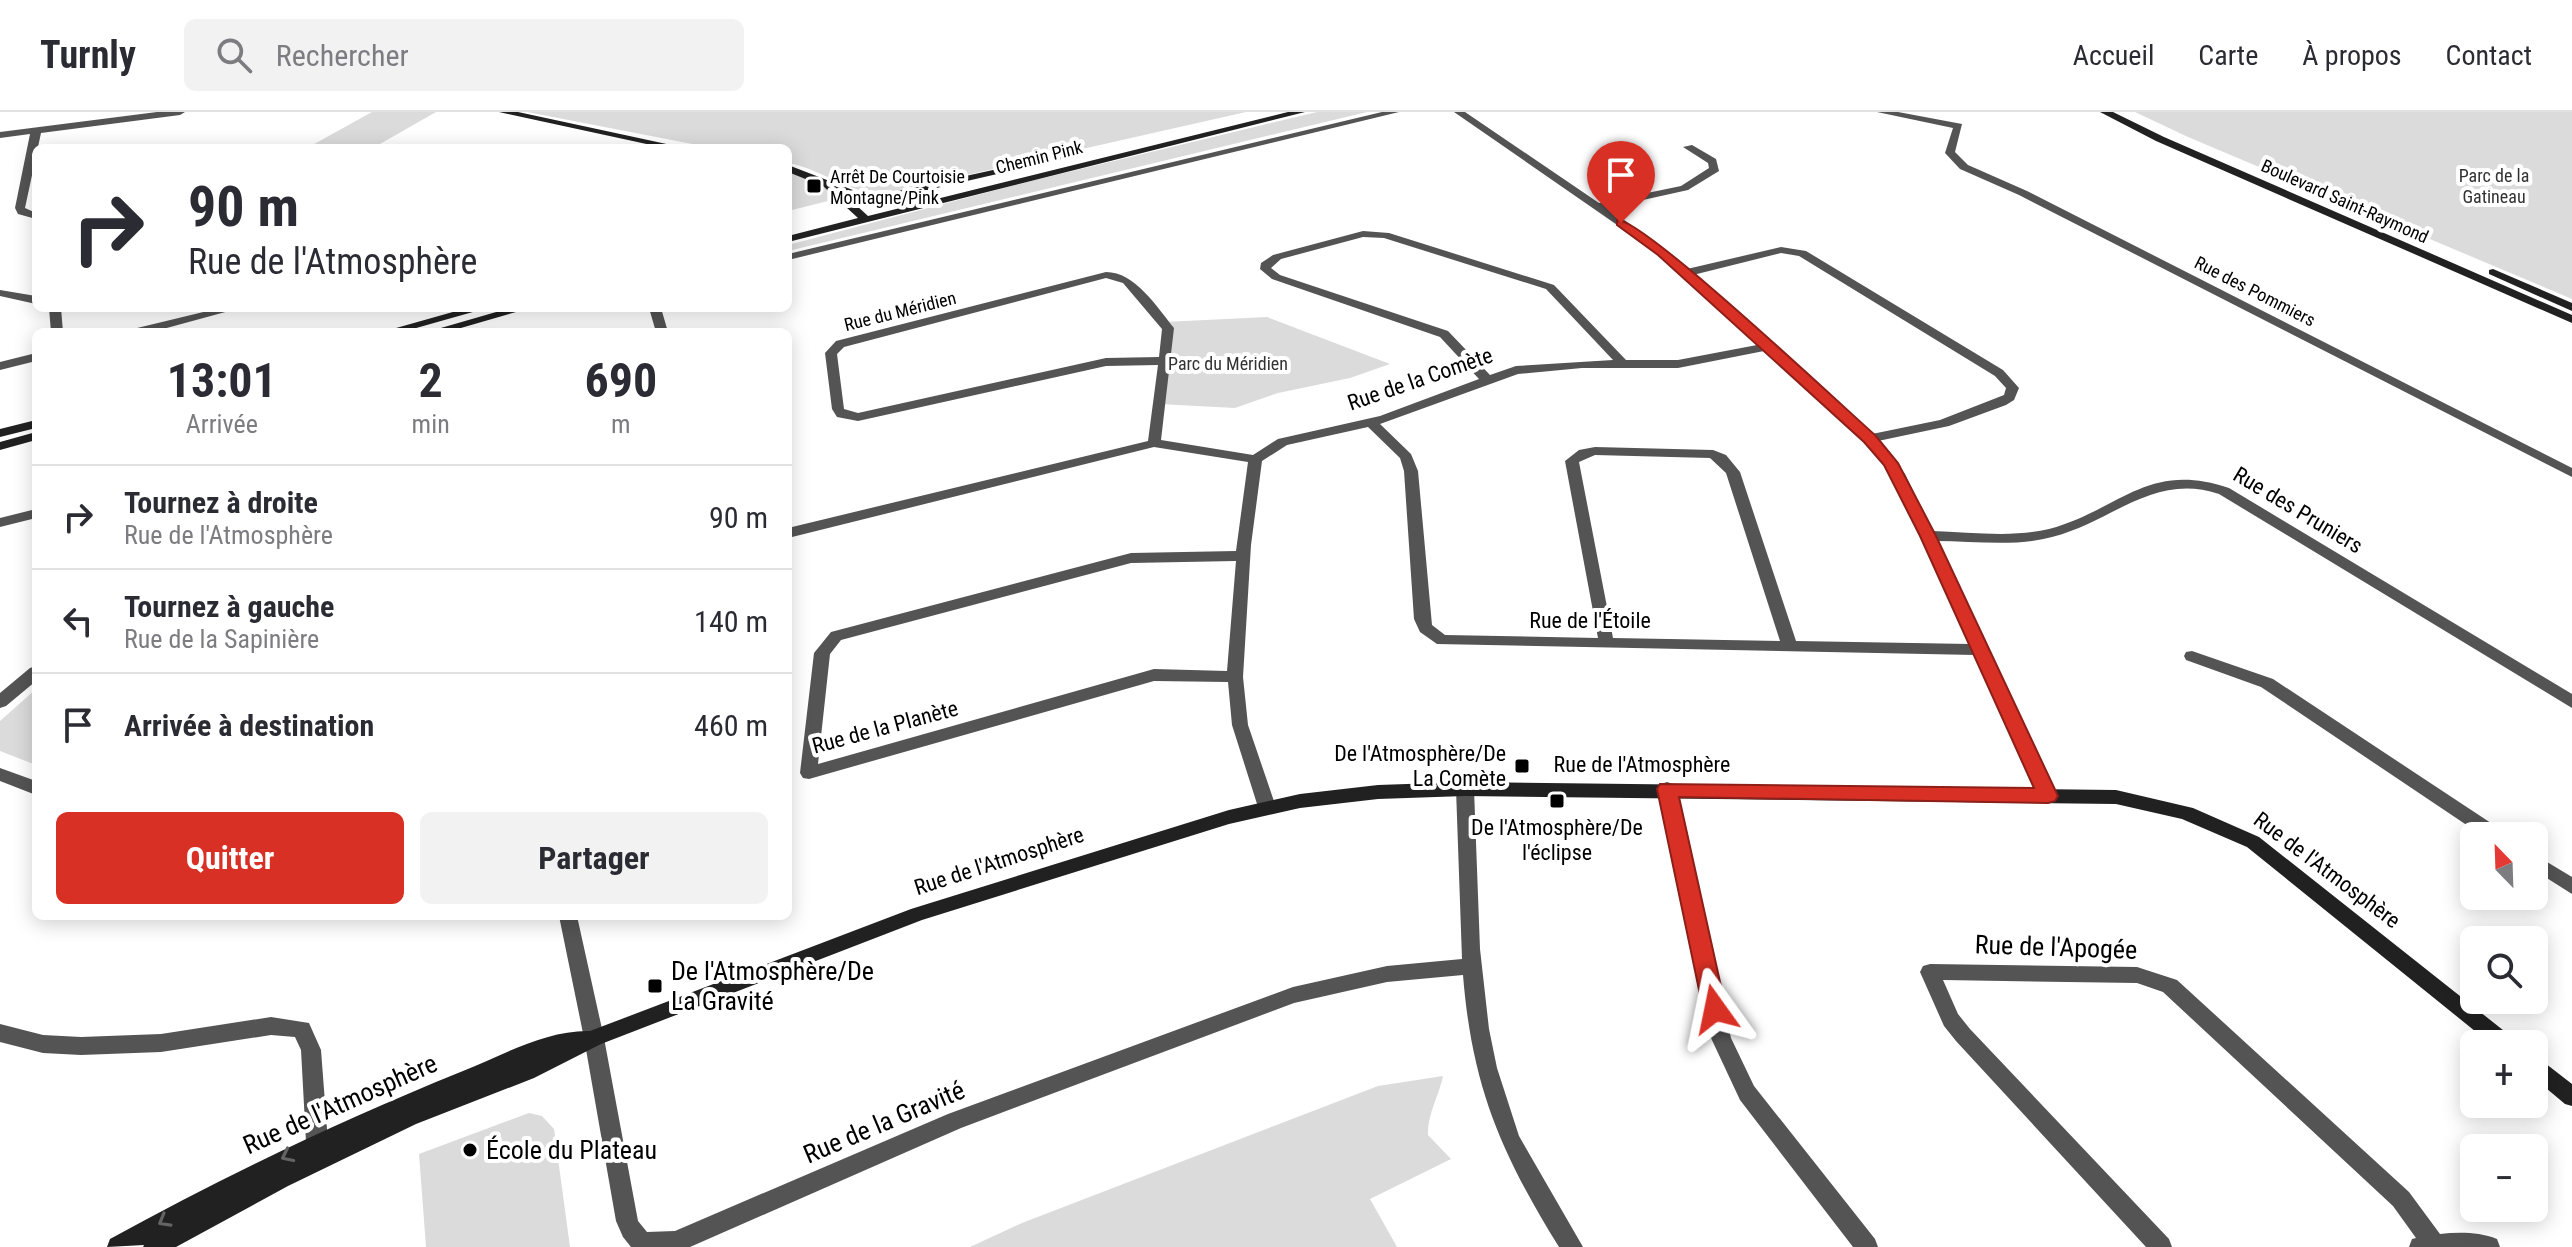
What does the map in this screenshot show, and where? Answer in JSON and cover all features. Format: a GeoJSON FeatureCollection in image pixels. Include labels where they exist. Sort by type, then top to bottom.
{"type":"FeatureCollection","features":[{"type":"Feature","properties":{"kind":"main road"},"geometry":{"type":"LineString","coordinates":[[504,112],[660,144]]}},
{"type":"Feature","properties":{"kind":"main road","name":"Chemin Pink"},"geometry":{"type":"LineString","coordinates":[[792,238],[861,215],[1085,153],[1258,112]]}},
{"type":"Feature","properties":{"kind":"main road","name":"Chemin Pink"},"geometry":{"type":"LineString","coordinates":[[792,227],[861,215],[1300,112]]}},
{"type":"Feature","properties":{"kind":"main road"},"geometry":{"type":"LineString","coordinates":[[2104,112],[2125,117]]}},
{"type":"Feature","properties":{"kind":"main road","name":"Boulevard Saint-Raymond"},"geometry":{"type":"LineString","coordinates":[[2125,117],[2572,307]]}},
{"type":"Feature","properties":{"kind":"main road","name":"Boulevard Saint-Raymond"},"geometry":{"type":"LineString","coordinates":[[2125,117],[2572,319]]}},
{"type":"Feature","properties":{"kind":"main road"},"geometry":{"type":"LineString","coordinates":[[792,169],[866,197],[894,196],[1085,153]]}},
{"type":"Feature","properties":{"kind":"main road"},"geometry":{"type":"LineString","coordinates":[[827,184],[861,215]]}},
{"type":"Feature","properties":{"kind":"main road"},"geometry":{"type":"LineString","coordinates":[[404,328],[466,312]]}},
{"type":"Feature","properties":{"kind":"main road"},"geometry":{"type":"LineString","coordinates":[[448,328],[509,312]]}},
{"type":"Feature","properties":{"kind":"main road"},"geometry":{"type":"LineString","coordinates":[[0,433],[32,425]]}},
{"type":"Feature","properties":{"kind":"main road"},"geometry":{"type":"LineString","coordinates":[[0,446],[32,437]]}},
{"type":"Feature","properties":{"kind":"main road","name":"Rue de l'Atmosphère"},"geometry":{"type":"LineString","coordinates":[[118,1247],[187,1207],[561,1041],[594,1038],[918,914],[1267,807],[1378,792],[1667,789],[2048,796],[2143,801],[2200,817],[2243,836],[2280,862],[2489,1030]]}},
{"type":"Feature","properties":{"kind":"main road"},"geometry":{"type":"LineString","coordinates":[[2548,1077],[2572,1097]]}},
{"type":"Feature","properties":{"kind":"main road","name":"Rue de l'Atmosphère"},"geometry":{"type":"LineString","coordinates":[[154,1247],[319,1150]]}},
{"type":"Feature","properties":{"kind":"street"},"geometry":{"type":"LineString","coordinates":[[0,135],[180,112]]}},
{"type":"Feature","properties":{"kind":"street"},"geometry":{"type":"LineString","coordinates":[[792,256],[1394,112]]}},
{"type":"Feature","properties":{"kind":"street"},"geometry":{"type":"LineString","coordinates":[[1459,112],[1653,245],[1869,439],[1898,474],[2048,796]]}},
{"type":"Feature","properties":{"kind":"street","name":"Rue des Pommiers"},"geometry":{"type":"LineString","coordinates":[[1882,112],[1959,126],[1950,153],[1964,167],[2023,193],[2572,473]]}},
{"type":"Feature","properties":{"kind":"street"},"geometry":{"type":"LineString","coordinates":[[35,144],[36,131]]}},
{"type":"Feature","properties":{"kind":"street"},"geometry":{"type":"LineString","coordinates":[[1598,207],[1684,188],[1715,169],[1712,161],[1688,147]]}},
{"type":"Feature","properties":{"kind":"street"},"geometry":{"type":"LineString","coordinates":[[32,176],[20,208],[22,212],[32,215]]}},
{"type":"Feature","properties":{"kind":"street"},"geometry":{"type":"LineString","coordinates":[[1486,379],[1444,334],[1276,277],[1265,265],[1277,257],[1363,234],[1385,235],[1550,287],[1622,363]]}},
{"type":"Feature","properties":{"kind":"street"},"geometry":{"type":"LineString","coordinates":[[1685,273],[1781,250],[1802,253],[1999,373],[2013,388],[2009,397],[2001,402],[1944,423],[1869,439]]}},
{"type":"Feature","properties":{"kind":"street","name":"Rue du Méridien"},"geometry":{"type":"LineString","coordinates":[[1154,443],[1165,361],[1168,335],[1164,322],[1127,281],[1115,275],[847,342],[835,348],[831,359],[838,409],[842,414],[858,417],[1106,362],[1165,361]]}},
{"type":"Feature","properties":{"kind":"street"},"geometry":{"type":"LineString","coordinates":[[0,293],[32,299]]}},
{"type":"Feature","properties":{"kind":"street"},"geometry":{"type":"LineString","coordinates":[[153,328],[215,312]]}},
{"type":"Feature","properties":{"kind":"street","name":"Rue de la Comète"},"geometry":{"type":"LineString","coordinates":[[1255,459],[1295,438],[1372,423],[1516,370],[1550,365],[1690,363],[1765,347]]}},
{"type":"Feature","properties":{"kind":"street"},"geometry":{"type":"LineString","coordinates":[[0,366],[32,358]]}},
{"type":"Feature","properties":{"kind":"street","name":"Rue de l'Étoile"},"geometry":{"type":"LineString","coordinates":[[1372,423],[1406,457],[1411,471],[1422,619],[1432,635],[1454,642],[1606,641],[1980,650]]}},
{"type":"Feature","properties":{"kind":"street"},"geometry":{"type":"LineString","coordinates":[[792,532],[1154,443],[1255,459],[1243,556],[1235,677],[1240,725],[1267,807]]}},
{"type":"Feature","properties":{"kind":"street"},"geometry":{"type":"LineString","coordinates":[[1606,641],[1572,461],[1584,453],[1595,451],[1702,453],[1721,458],[1733,472],[1789,645]]}},
{"type":"Feature","properties":{"kind":"street","name":"Rue des Pruniers"},"geometry":{"type":"LineString","coordinates":[[1928,536],[2052,533],[2169,483],[2200,481],[2224,491],[2572,702]]}},
{"type":"Feature","properties":{"kind":"street"},"geometry":{"type":"LineString","coordinates":[[0,523],[32,514]]}},
{"type":"Feature","properties":{"kind":"street","name":"Rue de la Planète"},"geometry":{"type":"LineString","coordinates":[[1235,677],[1154,675],[809,773],[822,653],[836,636],[1131,558],[1243,556]]}},
{"type":"Feature","properties":{"kind":"street"},"geometry":{"type":"LineString","coordinates":[[2192,656],[2267,683],[2476,822]]}},
{"type":"Feature","properties":{"kind":"street"},"geometry":{"type":"LineString","coordinates":[[0,702],[32,675]]}},
{"type":"Feature","properties":{"kind":"street"},"geometry":{"type":"LineString","coordinates":[[0,774],[32,786]]}},
{"type":"Feature","properties":{"kind":"street"},"geometry":{"type":"LineString","coordinates":[[1465,789],[1474,966],[1482,1045],[1497,1106],[1522,1163],[1572,1247]]}},
{"type":"Feature","properties":{"kind":"street"},"geometry":{"type":"LineString","coordinates":[[1667,789],[1721,1038],[1733,1067],[1747,1093],[1867,1247]]}},
{"type":"Feature","properties":{"kind":"street"},"geometry":{"type":"LineString","coordinates":[[2548,871],[2572,887]]}},
{"type":"Feature","properties":{"kind":"street","name":"Rue de la Gravité"},"geometry":{"type":"LineString","coordinates":[[569,920],[627,1221],[631,1233],[642,1242],[655,1246],[676,1242],[955,1121],[1293,995],[1387,974],[1474,966]]}},
{"type":"Feature","properties":{"kind":"street","name":"Rue de l'Apogée"},"geometry":{"type":"LineString","coordinates":[[2161,1247],[1963,1035],[1951,1020],[1930,972],[2137,975],[2170,986],[2401,1199],[2427,1246]]}},
{"type":"Feature","properties":{"kind":"street"},"geometry":{"type":"LineString","coordinates":[[3,1037],[43,1044],[95,1046],[175,1041],[271,1026],[302,1029],[311,1050],[319,1150]]}},
{"type":"Feature","properties":{"kind":"street"},"geometry":{"type":"LineString","coordinates":[[2427,1246],[2489,1247]]}},
{"type":"Feature","properties":{"kind":"green space"},"geometry":{"type":"Polygon","coordinates":[[[372,112],[436,112],[380,144],[314,144],[372,112]]]}},
{"type":"Feature","properties":{"kind":"green space"},"geometry":{"type":"Polygon","coordinates":[[[527,112],[1246,112],[883,194],[858,190],[792,164],[792,144],[692,144],[527,112]]]}},
{"type":"Feature","properties":{"kind":"green space"},"geometry":{"type":"Polygon","coordinates":[[[1317,112],[1367,112],[792,250],[792,244],[1027,182],[1317,112]]]}},
{"type":"Feature","properties":{"kind":"green space","name":"Parc de la Gatineau"},"geometry":{"type":"Polygon","coordinates":[[[2135,112],[2572,112],[2572,299],[2188,137],[2135,112]]]}},
{"type":"Feature","properties":{"kind":"green space"},"geometry":{"type":"Polygon","coordinates":[[[792,169],[806,172],[844,197],[792,210],[792,169]]]}},
{"type":"Feature","properties":{"kind":"green space","name":"Parc du Méridien"},"geometry":{"type":"Polygon","coordinates":[[[1267,317],[1390,364],[1350,378],[1278,393],[1235,408],[1159,404],[1164,322],[1267,317]]]}},
{"type":"Feature","properties":{"kind":"green space"},"geometry":{"type":"Polygon","coordinates":[[[32,693],[32,763],[0,751],[0,721],[32,693]]]}},
{"type":"Feature","properties":{"kind":"green space"},"geometry":{"type":"Polygon","coordinates":[[[1443,1076],[1429,1120],[1428,1135],[1451,1159],[1370,1199],[1397,1247],[970,1247],[1022,1223],[1378,1086],[1443,1076]]]}},
{"type":"Feature","properties":{"kind":"green space"},"geometry":{"type":"Polygon","coordinates":[[[529,1113],[542,1116],[554,1129],[570,1247],[426,1247],[419,1154],[529,1113]]]}},
{"type":"Feature","properties":{"kind":"place","name":"Arrêt De Courtoisie Montagne/Pink"},"geometry":{"type":"Point","coordinates":[814,186]}},
{"type":"Feature","properties":{"kind":"place","name":"De l'Atmosphère/De La Comète"},"geometry":{"type":"Point","coordinates":[1522,766]}},
{"type":"Feature","properties":{"kind":"place","name":"De l'Atmosphère/De l'éclipse"},"geometry":{"type":"Point","coordinates":[1557,801]}},
{"type":"Feature","properties":{"kind":"place","name":"De l'Atmosphère/De La Gravité"},"geometry":{"type":"Point","coordinates":[655,986]}},
{"type":"Feature","properties":{"kind":"place","name":"École du Plateau"},"geometry":{"type":"Point","coordinates":[470,1150]}},
{"type":"Feature","properties":{"kind":"route"},"geometry":{"type":"LineString","coordinates":[[1621,223],[1662,252],[1869,439],[1891,463],[2048,796],[1667,789],[1715,1009]]}}]}
